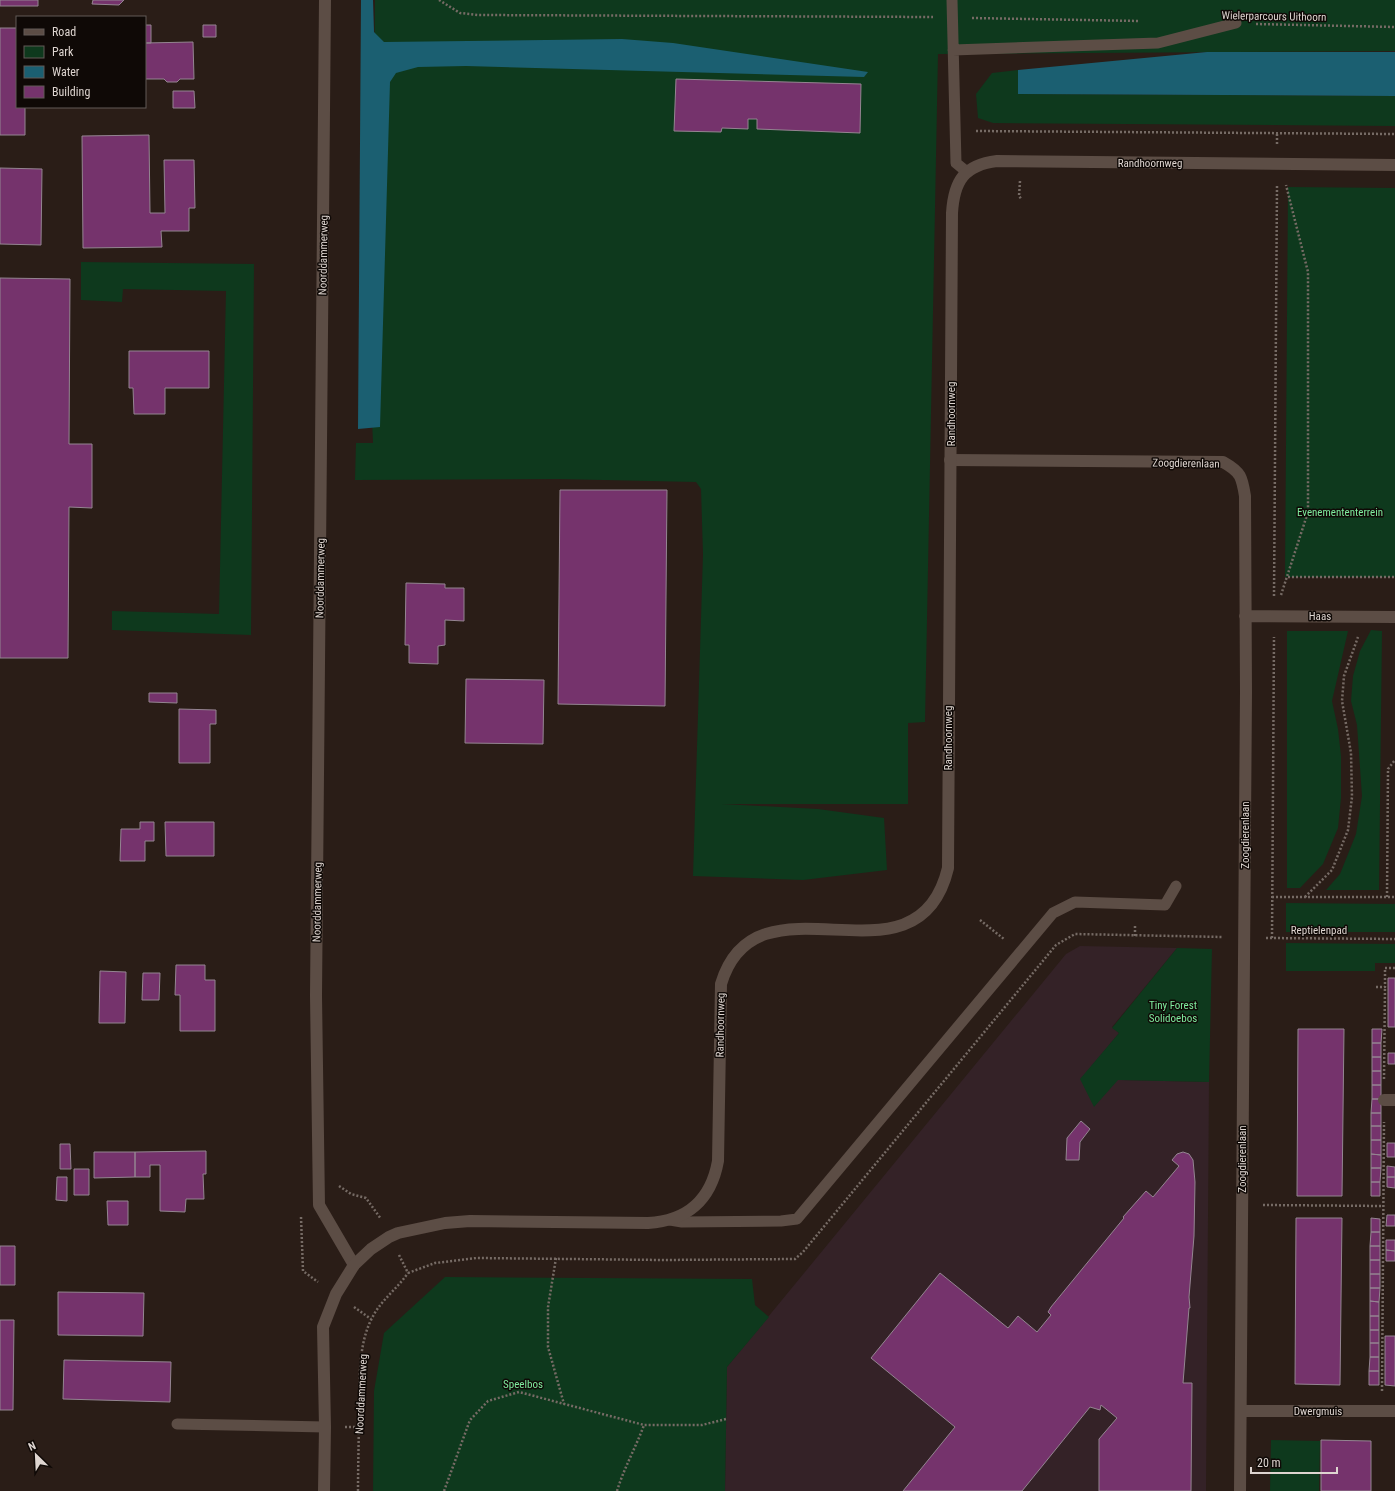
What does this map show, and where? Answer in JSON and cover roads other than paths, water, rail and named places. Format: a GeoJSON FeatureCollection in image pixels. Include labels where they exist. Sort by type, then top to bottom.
{"type":"FeatureCollection","features":[{"type":"Feature","properties":{"kind":"street","name":"Noorddammerweg"},"geometry":{"type":"LineString","coordinates":[[325,0],[316,996],[319,1205],[354,1265]]}},
{"type":"Feature","properties":{"kind":"street","name":"Randhoornweg"},"geometry":{"type":"LineString","coordinates":[[354,1265],[370,1249],[389,1237],[427,1226],[470,1222],[648,1223],[670,1220],[692,1209],[702,1200],[710,1189],[716,1176],[719,1145],[721,984],[730,962],[738,952],[751,941],[764,934],[774,931],[790,929],[876,930],[901,926],[925,913],[939,894],[948,868],[952,213],[954,192],[967,172],[983,163],[997,161],[1395,164]]}},
{"type":"Feature","properties":{"kind":"street","name":"Zoogdierenlaan"},"geometry":{"type":"LineString","coordinates":[[950,460],[1223,462],[1237,470],[1243,482],[1245,496],[1245,616],[1240,1491]]}},
{"type":"Feature","properties":{"kind":"street","name":"Haas"},"geometry":{"type":"LineString","coordinates":[[1245,616],[1395,617]]}},
{"type":"Feature","properties":{"kind":"street"},"geometry":{"type":"LineString","coordinates":[[324,1491],[325,1427],[323,1327],[336,1294],[354,1265]]}},
{"type":"Feature","properties":{"kind":"street","name":"Dwergmuis"},"geometry":{"type":"LineString","coordinates":[[1241,1411],[1395,1411]]}},
{"type":"Feature","properties":{"kind":"lane"},"geometry":{"type":"LineString","coordinates":[[952,0],[956,162],[967,172]]}},
{"type":"Feature","properties":{"kind":"lane"},"geometry":{"type":"LineString","coordinates":[[953,50],[1158,43],[1236,23]]}},
{"type":"Feature","properties":{"kind":"lane"},"geometry":{"type":"LineString","coordinates":[[670,1220],[682,1222],[782,1221],[797,1219],[1053,913],[1075,902],[1165,904],[1176,886]]}},
{"type":"Feature","properties":{"kind":"lane"},"geometry":{"type":"LineString","coordinates":[[177,1424],[325,1427]]}},
{"type":"Feature","properties":{"kind":"water"},"geometry":{"type":"Polygon","coordinates":[[[361,0],[373,0],[374,32],[384,42],[622,39],[673,43],[868,72],[864,77],[466,66],[418,67],[396,73],[390,82],[380,427],[358,429],[361,0]]]}},
{"type":"Feature","properties":{"kind":"water"},"geometry":{"type":"Polygon","coordinates":[[[1207,52],[1395,52],[1395,96],[1018,94],[1018,70],[1207,52]]]}},
{"type":"Feature","properties":{"kind":"park label","name":"Evenemententerrein"},"geometry":{"type":"Point","coordinates":[1340,512]}},
{"type":"Feature","properties":{"kind":"park label","name":"Tiny Forest Solidoebos"},"geometry":{"type":"Point","coordinates":[1173,1011]}},
{"type":"Feature","properties":{"kind":"park label","name":"Speelbos"},"geometry":{"type":"Point","coordinates":[523,1384]}}]}
